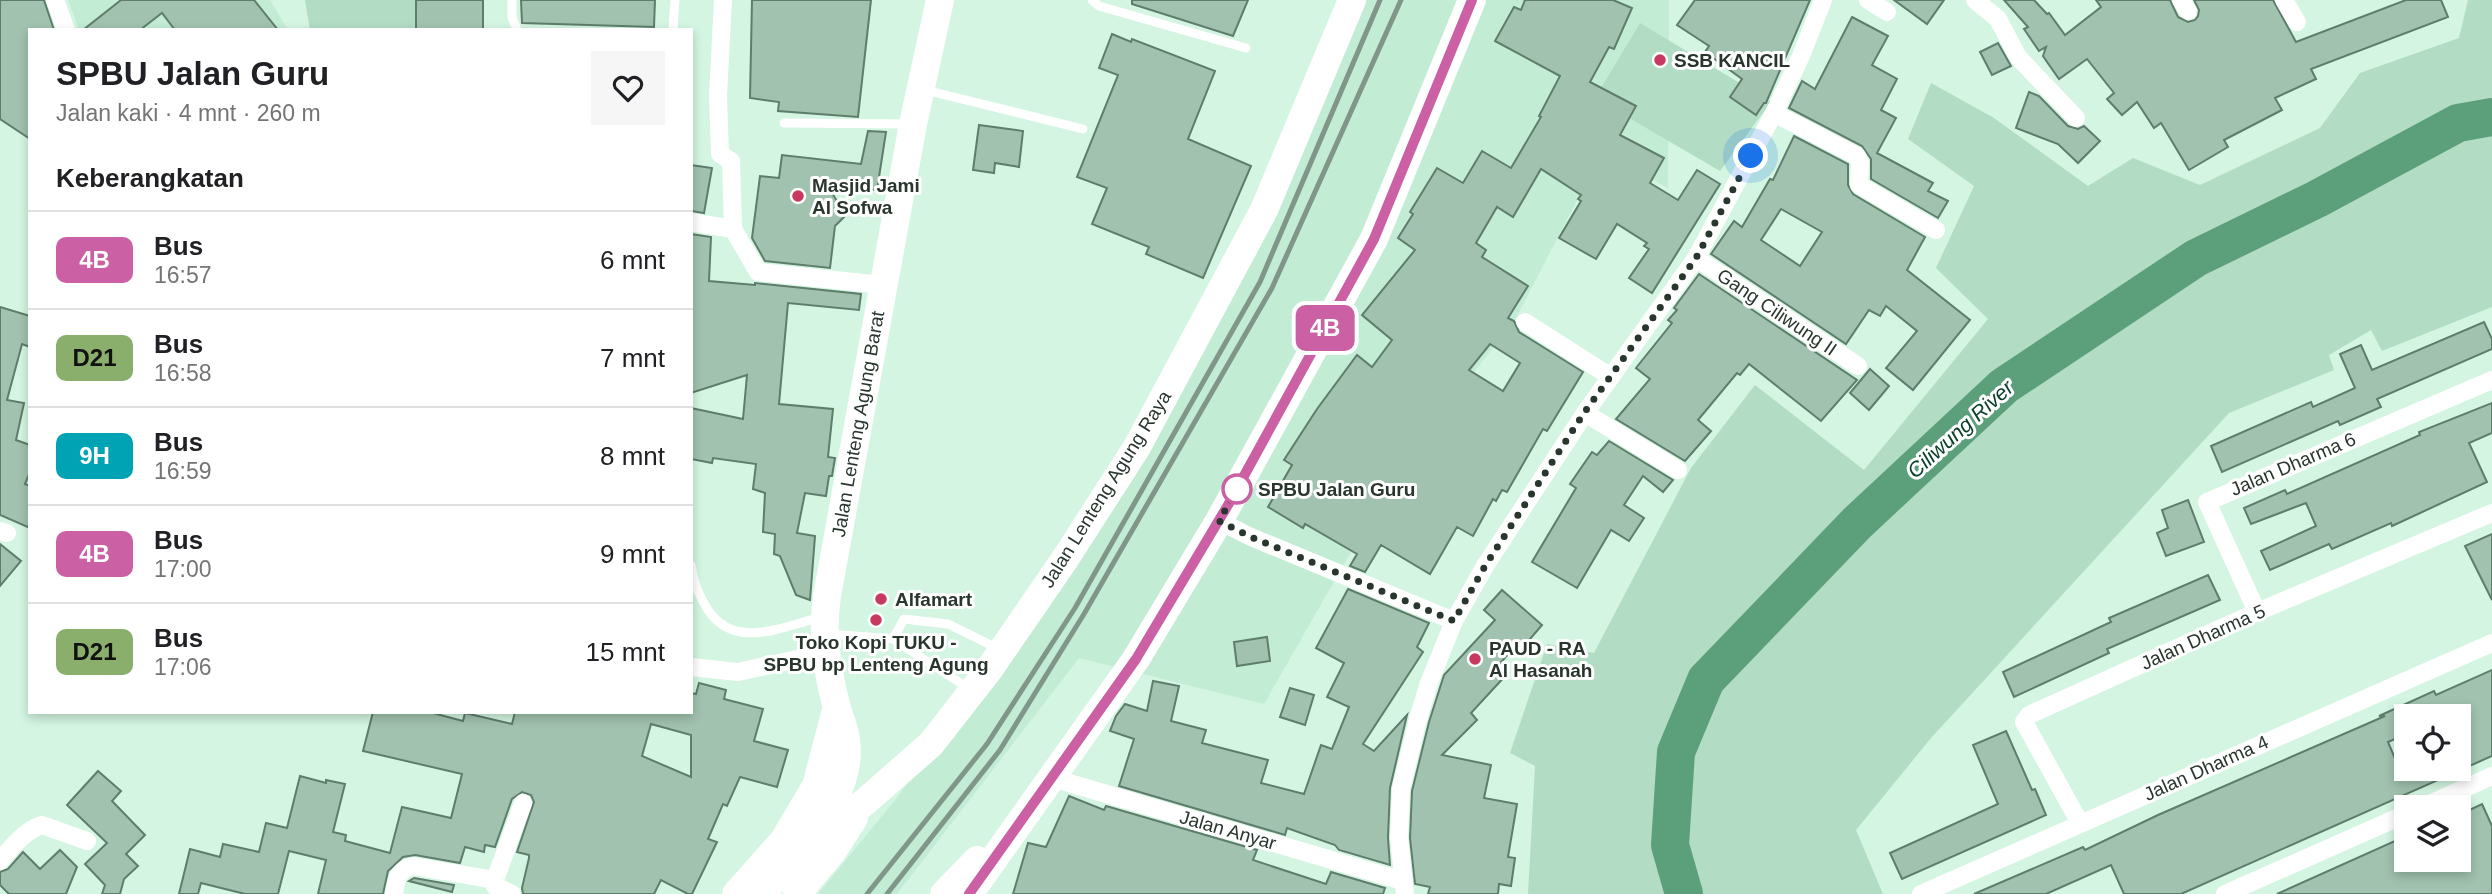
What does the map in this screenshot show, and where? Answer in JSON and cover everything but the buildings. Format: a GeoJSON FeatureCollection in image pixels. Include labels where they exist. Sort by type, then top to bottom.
{"type":"FeatureCollection","features":[{"type":"Feature","properties":{"kind":"main road","name":"Jalan Lenteng Agung Barat"},"geometry":{"type":"LineString","coordinates":[[811,843],[837,797],[845,770],[846,740],[817,636],[913,124],[940,0]]}},
{"type":"Feature","properties":{"kind":"main road","name":"Jalan Lenteng Agung Raya"},"geometry":{"type":"LineString","coordinates":[[811,843],[866,801],[931,744],[1002,650],[1137,447],[1264,210],[1352,0]]}},
{"type":"Feature","properties":{"kind":"main road"},"geometry":{"type":"LineString","coordinates":[[967,890],[1049,783],[1136,659],[1219,521],[1374,239],[1472,0]]}},
{"type":"Feature","properties":{"kind":"main road"},"geometry":{"type":"LineString","coordinates":[[759,882],[816,786],[836,707]]}},
{"type":"Feature","properties":{"kind":"main road"},"geometry":{"type":"LineString","coordinates":[[797,894],[833,851],[866,801]]}},
{"type":"Feature","properties":{"kind":"main road"},"geometry":{"type":"LineString","coordinates":[[736,894],[759,882],[811,843]]}},
{"type":"Feature","properties":{"kind":"street"},"geometry":{"type":"LineString","coordinates":[[55,0],[65,28]]}},
{"type":"Feature","properties":{"kind":"street"},"geometry":{"type":"LineString","coordinates":[[723,0],[718,96],[720,155],[731,161],[734,231],[758,272],[883,285]]}},
{"type":"Feature","properties":{"kind":"street"},"geometry":{"type":"LineString","coordinates":[[1404,888],[1399,838],[1401,789],[1429,683],[1454,621],[1485,566],[1584,413],[1696,258],[1774,113],[1823,0]]}},
{"type":"Feature","properties":{"kind":"street"},"geometry":{"type":"LineString","coordinates":[[1868,0],[1887,12]]}},
{"type":"Feature","properties":{"kind":"street"},"geometry":{"type":"LineString","coordinates":[[1975,0],[1998,19],[2018,57],[2076,118]]}},
{"type":"Feature","properties":{"kind":"street"},"geometry":{"type":"LineString","coordinates":[[2284,0],[2297,22]]}},
{"type":"Feature","properties":{"kind":"street"},"geometry":{"type":"LineString","coordinates":[[1774,113],[1857,156],[1860,163],[1857,177],[1859,185],[1936,230]]}},
{"type":"Feature","properties":{"kind":"street"},"geometry":{"type":"LineString","coordinates":[[693,222],[734,231]]}},
{"type":"Feature","properties":{"kind":"street","name":"Gang Ciliwung II"},"geometry":{"type":"LineString","coordinates":[[1696,258],[1858,366]]}},
{"type":"Feature","properties":{"kind":"street"},"geometry":{"type":"LineString","coordinates":[[1525,322],[1611,377]]}},
{"type":"Feature","properties":{"kind":"street","name":"Jalan Dharma 6"},"geometry":{"type":"LineString","coordinates":[[2257,612],[2207,502],[2492,380]]}},
{"type":"Feature","properties":{"kind":"street"},"geometry":{"type":"LineString","coordinates":[[1584,413],[1678,470]]}},
{"type":"Feature","properties":{"kind":"street","name":"Jalan Dharma 5"},"geometry":{"type":"LineString","coordinates":[[2080,823],[2024,722],[2026,718],[2257,612],[2492,513]]}},
{"type":"Feature","properties":{"kind":"street"},"geometry":{"type":"LineString","coordinates":[[1219,521],[1251,537],[1454,621]]}},
{"type":"Feature","properties":{"kind":"street"},"geometry":{"type":"LineString","coordinates":[[693,667],[738,672],[778,665],[817,636]]}},
{"type":"Feature","properties":{"kind":"street","name":"Jalan Dharma 4"},"geometry":{"type":"LineString","coordinates":[[1921,894],[2492,643]]}},
{"type":"Feature","properties":{"kind":"street"},"geometry":{"type":"LineString","coordinates":[[2450,795],[2492,776]]}},
{"type":"Feature","properties":{"kind":"street","name":"Jalan Anyar"},"geometry":{"type":"LineString","coordinates":[[1049,783],[1404,888]]}},
{"type":"Feature","properties":{"kind":"street"},"geometry":{"type":"LineString","coordinates":[[512,894],[499,890],[495,886],[495,880],[523,803]]}},
{"type":"Feature","properties":{"kind":"street"},"geometry":{"type":"LineString","coordinates":[[2225,894],[2394,819]]}},
{"type":"Feature","properties":{"kind":"street"},"geometry":{"type":"LineString","coordinates":[[0,861],[23,836],[41,825],[87,841]]}},
{"type":"Feature","properties":{"kind":"street"},"geometry":{"type":"LineString","coordinates":[[394,894],[400,873],[405,867],[413,866],[495,880]]}},
{"type":"Feature","properties":{"kind":"lane"},"geometry":{"type":"LineString","coordinates":[[512,0],[512,17],[516,28]]}},
{"type":"Feature","properties":{"kind":"lane"},"geometry":{"type":"LineString","coordinates":[[673,28],[675,0]]}},
{"type":"Feature","properties":{"kind":"lane"},"geometry":{"type":"LineString","coordinates":[[1092,0],[1099,6],[1246,48]]}},
{"type":"Feature","properties":{"kind":"lane"},"geometry":{"type":"LineString","coordinates":[[920,89],[1083,129]]}},
{"type":"Feature","properties":{"kind":"lane"},"geometry":{"type":"LineString","coordinates":[[784,123],[913,124]]}},
{"type":"Feature","properties":{"kind":"lane"},"geometry":{"type":"LineString","coordinates":[[693,572],[701,598],[724,628],[744,634],[771,631],[817,636],[880,636],[893,639],[972,691]]}},
{"type":"Feature","properties":{"kind":"lane"},"geometry":{"type":"LineString","coordinates":[[893,639],[904,619],[948,624],[1002,650]]}},
{"type":"Feature","properties":{"kind":"shaded area"},"geometry":{"type":"Polygon","coordinates":[[[68,0],[270,0],[287,28],[78,28],[68,0]]]}},
{"type":"Feature","properties":{"kind":"shaded area"},"geometry":{"type":"Polygon","coordinates":[[[305,0],[415,0],[416,28],[310,28],[305,0]]]}},
{"type":"Feature","properties":{"kind":"shaded area"},"geometry":{"type":"Polygon","coordinates":[[[1349,0],[1669,0],[1668,188],[1602,152],[1515,320],[1400,466],[1264,704],[1079,658],[897,894],[818,894],[896,799],[955,718],[1233,280],[1349,0]]]}},
{"type":"Feature","properties":{"kind":"shaded area"},"geometry":{"type":"Polygon","coordinates":[[[2468,0],[2492,0],[2492,307],[2382,351],[2371,330],[2329,355],[2334,370],[2229,413],[1931,738],[1856,830],[1883,894],[1528,894],[1535,766],[1510,753],[1547,644],[1594,653],[1691,468],[1755,385],[1864,470],[1988,319],[1936,268],[1974,186],[1908,139],[1931,83],[1994,118],[2088,186],[2133,158],[2200,185],[2320,128],[2360,73],[2459,38],[2468,0]]]}},
{"type":"Feature","properties":{"kind":"shaded area","name":"SSB KANCIL"},"geometry":{"type":"Polygon","coordinates":[[[1640,23],[1771,102],[1720,171],[1595,98],[1640,23]]]}},
{"type":"Feature","properties":{"kind":"waterway","name":"Ciliwung River"},"geometry":{"type":"LineString","coordinates":[[1684,894],[1670,845],[1676,752],[1706,680],[1857,523],[2004,386],[2196,258],[2317,199],[2458,123],[2492,117]]}},
{"type":"Feature","properties":{"kind":"railway"},"geometry":{"type":"LineString","coordinates":[[867,894],[987,744],[1075,608],[1260,282],[1380,0]]}},
{"type":"Feature","properties":{"kind":"railway"},"geometry":{"type":"LineString","coordinates":[[887,894],[1000,750],[1084,614],[1272,288],[1401,0]]}},
{"type":"Feature","properties":{"kind":"bus line","name":"4B"},"geometry":{"type":"LineString","coordinates":[[969,894],[1136,659],[1228,505],[1374,239],[1472,0]]}},
{"type":"Feature","properties":{"kind":"place","name":"SSB KANCIL"},"geometry":{"type":"Point","coordinates":[1660,60]}},
{"type":"Feature","properties":{"kind":"place","name":"Masjid Jami Al Sofwa"},"geometry":{"type":"Point","coordinates":[798,196]}},
{"type":"Feature","properties":{"kind":"place","name":"SPBU Jalan Guru"},"geometry":{"type":"Point","coordinates":[1237,489]}},
{"type":"Feature","properties":{"kind":"place","name":"Alfamart"},"geometry":{"type":"Point","coordinates":[881,599]}},
{"type":"Feature","properties":{"kind":"place","name":"Toko Kopi TUKU - SPBU bp Lenteng Agung"},"geometry":{"type":"Point","coordinates":[876,620]}},
{"type":"Feature","properties":{"kind":"place","name":"PAUD - RA Al Hasanah"},"geometry":{"type":"Point","coordinates":[1475,659]}},
{"type":"Feature","properties":{"kind":"route"},"geometry":{"type":"LineString","coordinates":[[1237,489],[1219,521],[1251,537],[1454,621],[1485,566],[1584,413],[1696,258],[1751,156]]}}]}
